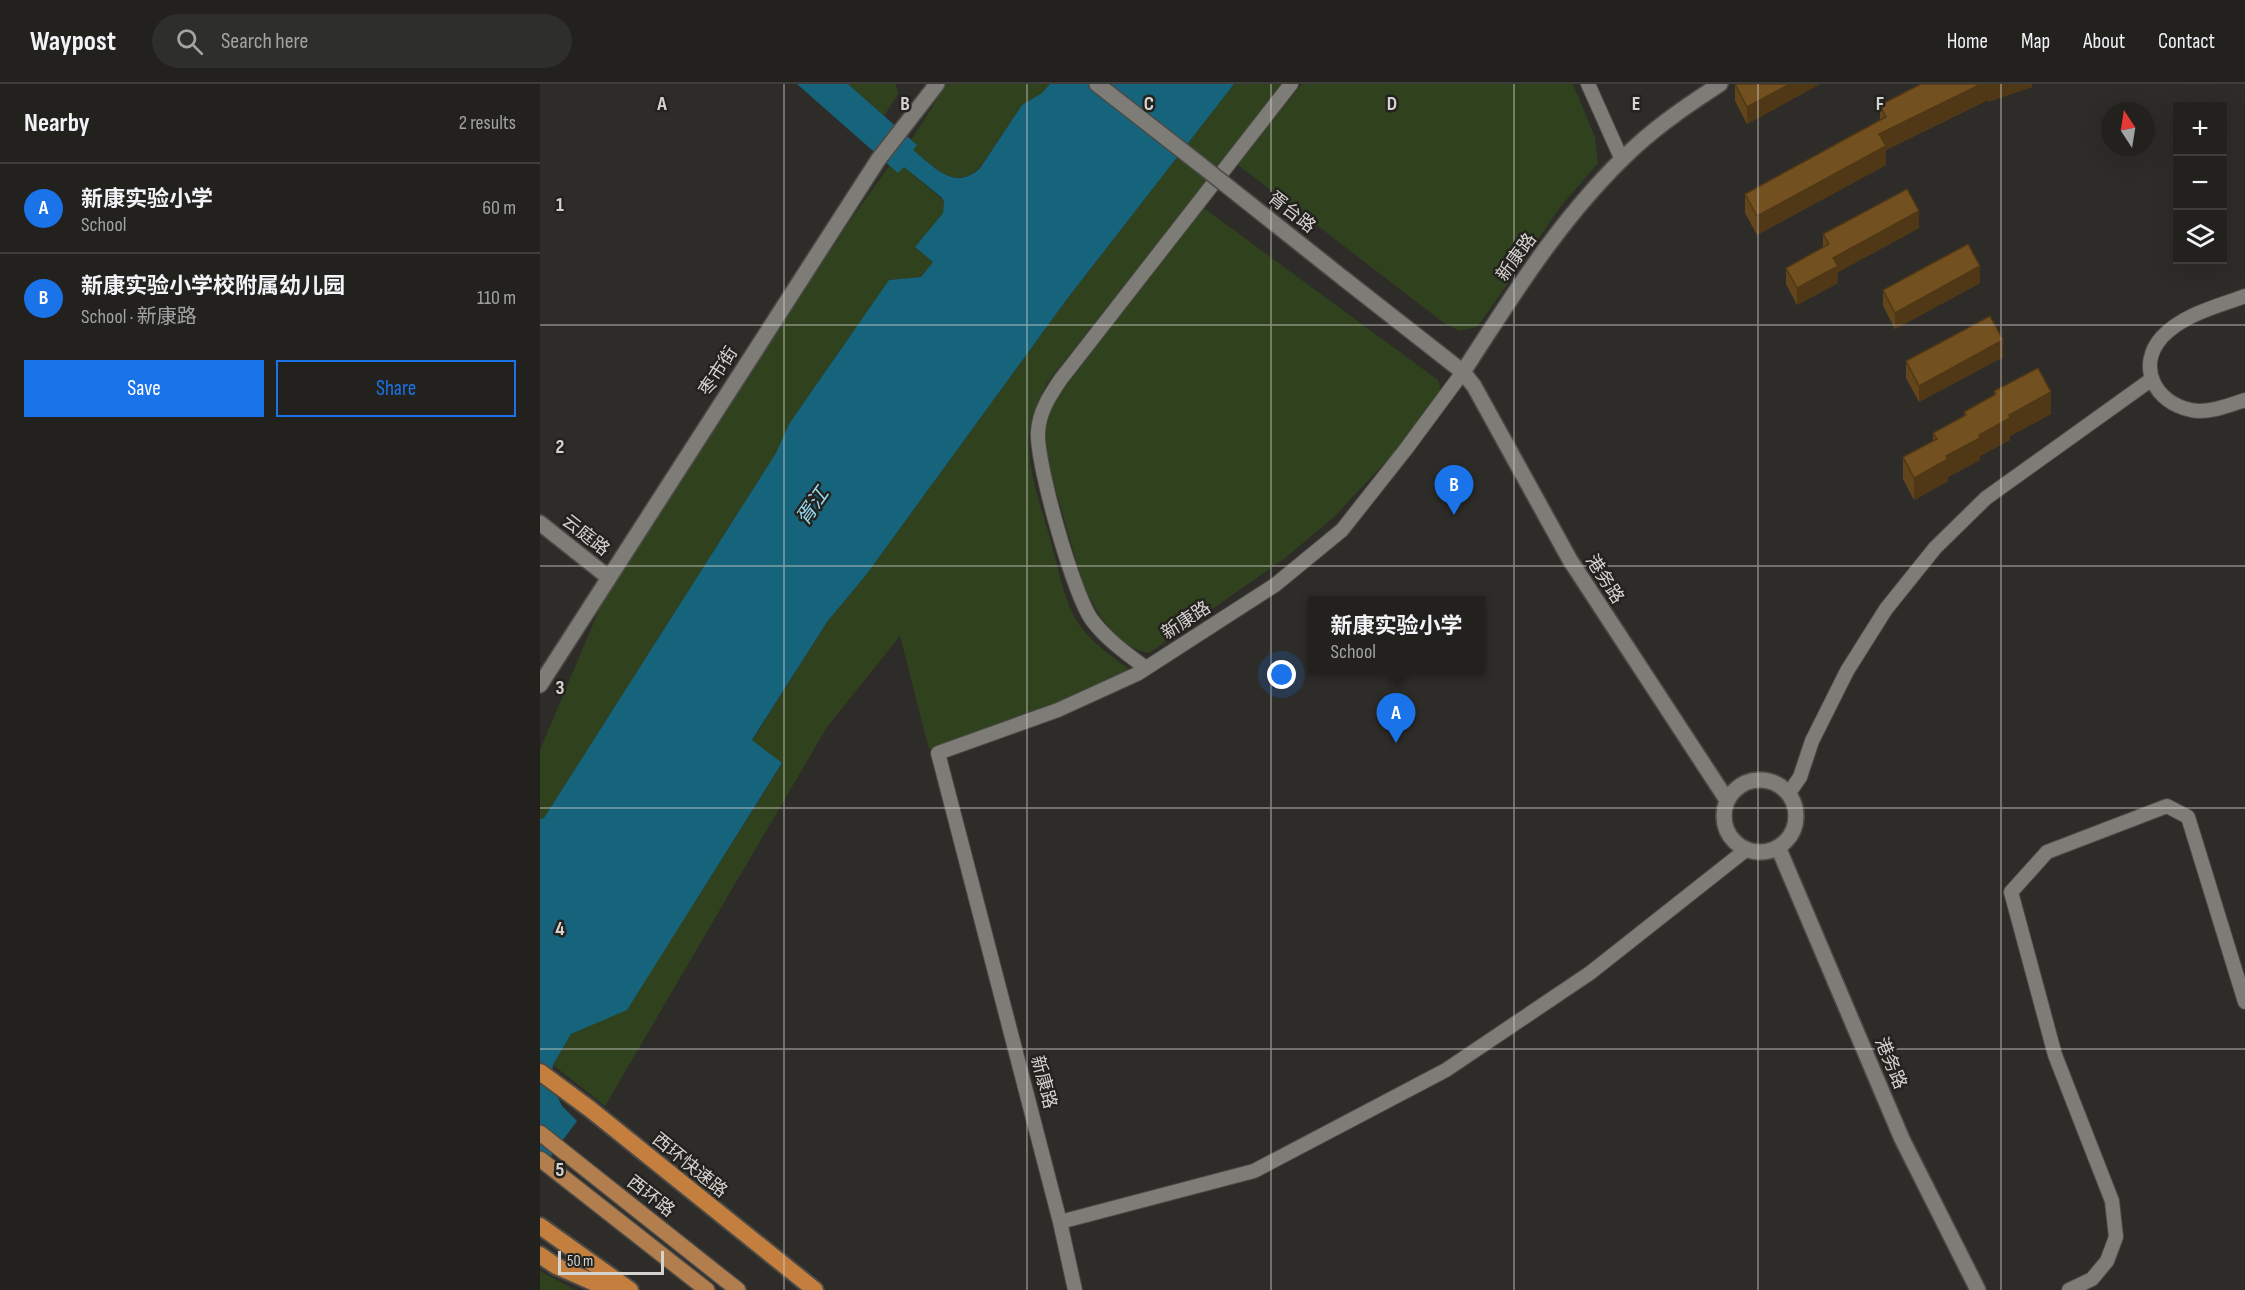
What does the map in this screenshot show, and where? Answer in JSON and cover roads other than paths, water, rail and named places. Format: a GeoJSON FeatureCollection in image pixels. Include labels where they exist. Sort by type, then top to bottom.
{"type":"FeatureCollection","features":[{"type":"Feature","properties":{"kind":"highway","name":"西环快速路"},"geometry":{"type":"LineString","coordinates":[[540,1072],[590,1109],[814,1290]]}},
{"type":"Feature","properties":{"kind":"highway"},"geometry":{"type":"LineString","coordinates":[[540,1226],[630,1290]]}},
{"type":"Feature","properties":{"kind":"highway"},"geometry":{"type":"LineString","coordinates":[[540,1255],[556,1266],[611,1290]]}},
{"type":"Feature","properties":{"kind":"main road","name":"西环路"},"geometry":{"type":"LineString","coordinates":[[540,1133],[738,1290]]}},
{"type":"Feature","properties":{"kind":"main road"},"geometry":{"type":"LineString","coordinates":[[540,1159],[707,1290]]}},
{"type":"Feature","properties":{"kind":"street","name":"胥台路"},"geometry":{"type":"LineString","coordinates":[[1097,84],[1463,372]]}},
{"type":"Feature","properties":{"kind":"street"},"geometry":{"type":"LineString","coordinates":[[1146,668],[1091,620],[1081,600],[1040,453],[1038,432],[1041,416],[1049,397],[1061,379],[1291,84]]}},
{"type":"Feature","properties":{"kind":"street"},"geometry":{"type":"LineString","coordinates":[[1588,84],[1622,160]]}},
{"type":"Feature","properties":{"kind":"street","name":"新康路"},"geometry":{"type":"LineString","coordinates":[[1060,1222],[938,753],[1058,710],[1146,668],[1275,585],[1342,530],[1463,372],[1525,276],[1572,216],[1622,160],[1663,124],[1720,84]]}},
{"type":"Feature","properties":{"kind":"street","name":"枣市街"},"geometry":{"type":"LineString","coordinates":[[540,685],[878,160],[911,116],[929,87]]}},
{"type":"Feature","properties":{"kind":"street"},"geometry":{"type":"LineString","coordinates":[[2245,296],[2183,319],[2163,336],[2154,348],[2149,363],[2157,391],[2173,403],[2192,411],[2216,408],[2245,400]]}},
{"type":"Feature","properties":{"kind":"street","name":"港务路"},"geometry":{"type":"LineString","coordinates":[[1463,372],[1474,386],[1569,560],[1727,800]]}},
{"type":"Feature","properties":{"kind":"street"},"geometry":{"type":"LineString","coordinates":[[1788,793],[1800,777],[1812,741],[1847,671],[1886,609],[1935,548],[1986,498],[2152,379]]}},
{"type":"Feature","properties":{"kind":"street","name":"云庭路"},"geometry":{"type":"LineString","coordinates":[[540,523],[608,577]]}},
{"type":"Feature","properties":{"kind":"street"},"geometry":{"type":"LineString","coordinates":[[1768,780],[1779,785],[1788,793],[1794,804],[1796,816],[1794,828],[1787,839],[1778,847],[1768,851],[1747,849],[1736,843],[1724,823],[1727,800],[1734,790],[1744,783],[1768,780]]}},
{"type":"Feature","properties":{"kind":"street"},"geometry":{"type":"LineString","coordinates":[[2069,1290],[2092,1279],[2108,1261],[2116,1237],[2112,1201],[2055,1055],[2011,892],[2047,852],[2167,806],[2188,817],[2245,1002]]}},
{"type":"Feature","properties":{"kind":"street","name":"港务路"},"geometry":{"type":"LineString","coordinates":[[1778,847],[1902,1139],[1978,1290]]}},
{"type":"Feature","properties":{"kind":"street"},"geometry":{"type":"LineString","coordinates":[[1075,1290],[1060,1222],[1254,1171],[1446,1070],[1590,974],[1747,849]]}},
{"type":"Feature","properties":{"kind":"water","name":"胥江"},"geometry":{"type":"Polygon","coordinates":[[[797,84],[848,84],[917,145],[913,150],[945,174],[962,178],[980,168],[1022,105],[1042,93],[1050,84],[1234,84],[1067,299],[866,575],[827,622],[752,740],[782,763],[627,1010],[571,1034],[553,1065],[552,1073],[556,1094],[562,1106],[577,1121],[540,1171],[540,819],[544,818],[776,453],[789,424],[889,280],[921,277],[933,262],[915,247],[943,213],[944,201],[941,197],[904,167],[898,173],[797,84]]]}},
{"type":"Feature","properties":{"kind":"place","name":"新康实验小学校附属幼儿园"},"geometry":{"type":"Point","coordinates":[1454,515]}},
{"type":"Feature","properties":{"kind":"place","name":"新康实验小学"},"geometry":{"type":"Point","coordinates":[1396,743]}}]}
